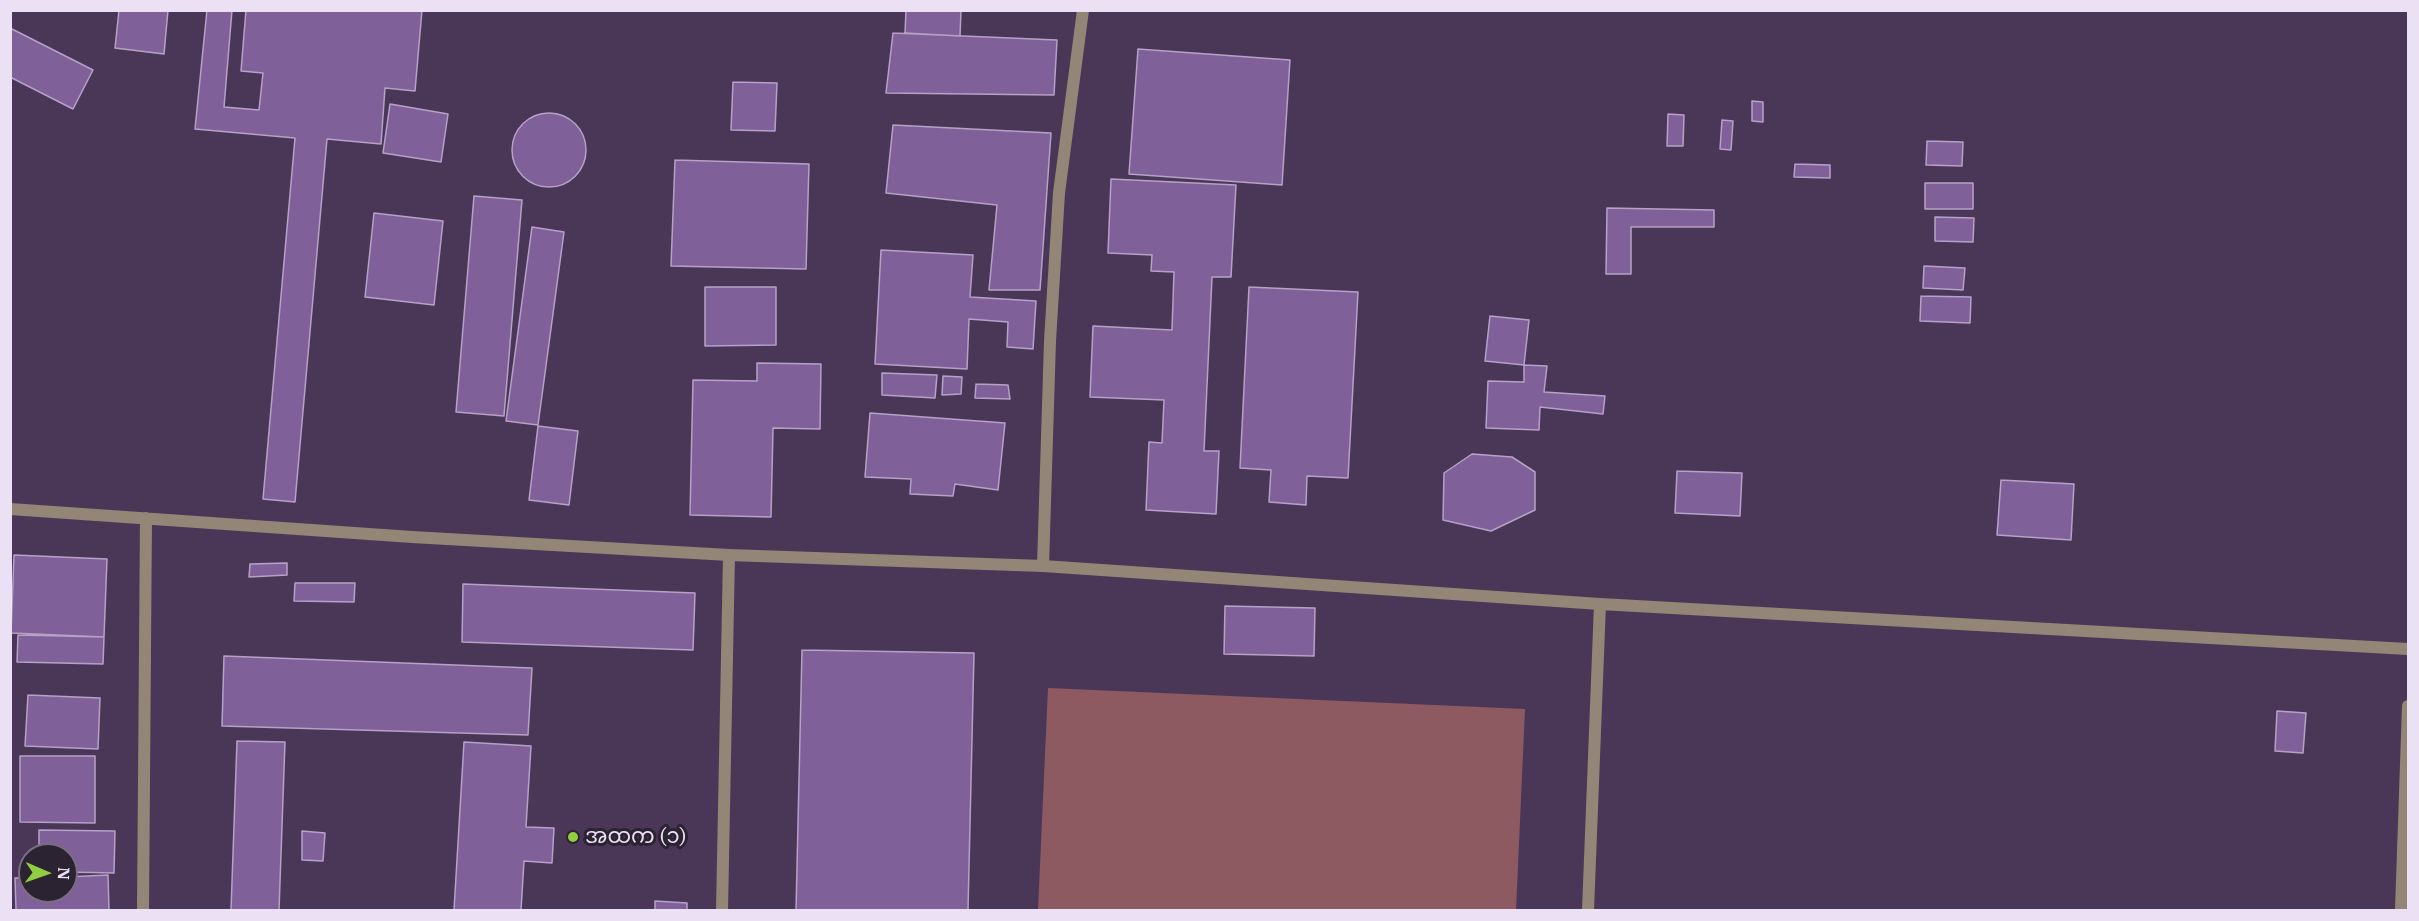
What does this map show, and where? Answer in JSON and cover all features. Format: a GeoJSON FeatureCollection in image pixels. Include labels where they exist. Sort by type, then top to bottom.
{"type":"FeatureCollection","features":[{"type":"Feature","properties":{"kind":"street"},"geometry":{"type":"LineString","coordinates":[[1043,566],[1050,341],[1059,193],[1083,10]]}},
{"type":"Feature","properties":{"kind":"street"},"geometry":{"type":"LineString","coordinates":[[10,509],[729,555],[1043,566],[1600,604],[2409,649]]}},
{"type":"Feature","properties":{"kind":"street"},"geometry":{"type":"LineString","coordinates":[[143,910],[146,518]]}},
{"type":"Feature","properties":{"kind":"street"},"geometry":{"type":"LineString","coordinates":[[722,910],[729,555]]}},
{"type":"Feature","properties":{"kind":"street"},"geometry":{"type":"LineString","coordinates":[[1588,910],[1600,604]]}},
{"type":"Feature","properties":{"kind":"street"},"geometry":{"type":"LineString","coordinates":[[2401,910],[2405,894],[2409,706]]}},
{"type":"Feature","properties":{"kind":"shaded area"},"geometry":{"type":"Polygon","coordinates":[[[1048,688],[1525,709],[1516,910],[1038,910],[1048,688]]]}},
{"type":"Feature","properties":{"kind":"building"},"geometry":{"type":"Polygon","coordinates":[[[119,10],[168,10],[164,54],[115,48],[119,10]]]}},
{"type":"Feature","properties":{"kind":"building"},"geometry":{"type":"Polygon","coordinates":[[[207,10],[232,10],[224,107],[259,110],[263,73],[241,71],[246,10],[422,10],[415,91],[385,88],[381,144],[327,139],[295,502],[263,499],[295,138],[195,129],[207,10]]]}},
{"type":"Feature","properties":{"kind":"building"},"geometry":{"type":"Polygon","coordinates":[[[906,10],[961,10],[960,36],[905,33],[906,10]]]}},
{"type":"Feature","properties":{"kind":"building"},"geometry":{"type":"Polygon","coordinates":[[[10,28],[93,70],[73,109],[10,77],[10,28]]]}},
{"type":"Feature","properties":{"kind":"building"},"geometry":{"type":"Polygon","coordinates":[[[893,33],[1057,40],[1054,95],[886,93],[893,33]]]}},
{"type":"Feature","properties":{"kind":"building"},"geometry":{"type":"Polygon","coordinates":[[[1138,49],[1290,60],[1282,185],[1129,174],[1138,49]]]}},
{"type":"Feature","properties":{"kind":"building"},"geometry":{"type":"Polygon","coordinates":[[[733,82],[777,83],[775,131],[731,130],[733,82]]]}},
{"type":"Feature","properties":{"kind":"building"},"geometry":{"type":"Polygon","coordinates":[[[1752,101],[1763,102],[1763,122],[1752,121],[1752,101]]]}},
{"type":"Feature","properties":{"kind":"building"},"geometry":{"type":"Polygon","coordinates":[[[390,104],[448,114],[441,162],[383,153],[390,104]]]}},
{"type":"Feature","properties":{"kind":"building"},"geometry":{"type":"Polygon","coordinates":[[[549,113],[563,116],[575,124],[583,136],[586,150],[583,164],[575,176],[563,184],[549,187],[535,184],[523,176],[515,164],[512,150],[515,136],[523,124],[535,116],[549,113]]]}},
{"type":"Feature","properties":{"kind":"building"},"geometry":{"type":"Polygon","coordinates":[[[1668,114],[1684,115],[1683,146],[1667,146],[1668,114]]]}},
{"type":"Feature","properties":{"kind":"building"},"geometry":{"type":"Polygon","coordinates":[[[1722,120],[1733,121],[1731,150],[1720,149],[1722,120]]]}},
{"type":"Feature","properties":{"kind":"building"},"geometry":{"type":"Polygon","coordinates":[[[893,125],[1051,133],[1040,290],[989,290],[997,205],[886,193],[893,125]]]}},
{"type":"Feature","properties":{"kind":"building"},"geometry":{"type":"Polygon","coordinates":[[[1927,141],[1963,142],[1962,166],[1926,165],[1927,141]]]}},
{"type":"Feature","properties":{"kind":"building"},"geometry":{"type":"Polygon","coordinates":[[[675,160],[809,164],[806,269],[671,266],[675,160]]]}},
{"type":"Feature","properties":{"kind":"building"},"geometry":{"type":"Polygon","coordinates":[[[1795,164],[1830,165],[1830,178],[1794,177],[1795,164]]]}},
{"type":"Feature","properties":{"kind":"building"},"geometry":{"type":"Polygon","coordinates":[[[1111,179],[1236,185],[1231,277],[1212,277],[1204,451],[1219,451],[1216,514],[1146,510],[1149,442],[1162,443],[1164,400],[1090,397],[1093,326],[1172,330],[1174,272],[1151,271],[1152,255],[1108,253],[1111,179]]]}},
{"type":"Feature","properties":{"kind":"building"},"geometry":{"type":"Polygon","coordinates":[[[1925,183],[1973,183],[1973,209],[1925,209],[1925,183]]]}},
{"type":"Feature","properties":{"kind":"building"},"geometry":{"type":"Polygon","coordinates":[[[474,196],[522,200],[504,416],[456,412],[474,196]]]}},
{"type":"Feature","properties":{"kind":"building"},"geometry":{"type":"Polygon","coordinates":[[[1607,208],[1714,210],[1714,227],[1631,227],[1631,274],[1606,274],[1607,208]]]}},
{"type":"Feature","properties":{"kind":"building"},"geometry":{"type":"Polygon","coordinates":[[[374,213],[443,221],[434,305],[365,297],[374,213]]]}},
{"type":"Feature","properties":{"kind":"building"},"geometry":{"type":"Polygon","coordinates":[[[1935,217],[1974,218],[1973,242],[1935,241],[1935,217]]]}},
{"type":"Feature","properties":{"kind":"building"},"geometry":{"type":"Polygon","coordinates":[[[532,227],[564,232],[538,425],[506,421],[532,227]]]}},
{"type":"Feature","properties":{"kind":"building"},"geometry":{"type":"Polygon","coordinates":[[[881,250],[973,255],[970,297],[1036,301],[1033,349],[1007,347],[1008,322],[969,319],[967,369],[875,364],[881,250]]]}},
{"type":"Feature","properties":{"kind":"building"},"geometry":{"type":"Polygon","coordinates":[[[1924,266],[1965,268],[1963,290],[1923,288],[1924,266]]]}},
{"type":"Feature","properties":{"kind":"building"},"geometry":{"type":"Polygon","coordinates":[[[705,287],[776,287],[776,345],[705,346],[705,287]]]}},
{"type":"Feature","properties":{"kind":"building"},"geometry":{"type":"Polygon","coordinates":[[[1249,287],[1358,292],[1348,478],[1307,476],[1306,505],[1269,502],[1271,470],[1240,468],[1249,287]]]}},
{"type":"Feature","properties":{"kind":"building"},"geometry":{"type":"Polygon","coordinates":[[[1921,296],[1971,297],[1970,323],[1920,321],[1921,296]]]}},
{"type":"Feature","properties":{"kind":"building"},"geometry":{"type":"Polygon","coordinates":[[[1490,316],[1529,320],[1524,365],[1485,361],[1490,316]]]}},
{"type":"Feature","properties":{"kind":"building"},"geometry":{"type":"Polygon","coordinates":[[[757,363],[821,364],[820,429],[773,428],[771,517],[690,515],[693,380],[757,381],[757,363]]]}},
{"type":"Feature","properties":{"kind":"building"},"geometry":{"type":"Polygon","coordinates":[[[1524,365],[1547,366],[1544,392],[1605,396],[1603,414],[1540,407],[1539,430],[1486,428],[1488,381],[1524,382],[1524,365]]]}},
{"type":"Feature","properties":{"kind":"building"},"geometry":{"type":"Polygon","coordinates":[[[882,373],[937,375],[935,398],[882,395],[882,373]]]}},
{"type":"Feature","properties":{"kind":"building"},"geometry":{"type":"Polygon","coordinates":[[[943,376],[962,377],[961,394],[942,395],[943,376]]]}},
{"type":"Feature","properties":{"kind":"building"},"geometry":{"type":"Polygon","coordinates":[[[976,384],[1008,385],[1010,399],[975,398],[976,384]]]}},
{"type":"Feature","properties":{"kind":"building"},"geometry":{"type":"Polygon","coordinates":[[[870,413],[1005,423],[998,490],[955,484],[953,496],[910,494],[911,479],[865,477],[870,413]]]}},
{"type":"Feature","properties":{"kind":"building"},"geometry":{"type":"Polygon","coordinates":[[[538,426],[578,431],[569,505],[529,500],[538,426]]]}},
{"type":"Feature","properties":{"kind":"building"},"geometry":{"type":"Polygon","coordinates":[[[1472,454],[1512,457],[1535,472],[1535,510],[1491,531],[1443,520],[1444,473],[1472,454]]]}},
{"type":"Feature","properties":{"kind":"building"},"geometry":{"type":"Polygon","coordinates":[[[1677,471],[1742,473],[1740,516],[1675,513],[1677,471]]]}},
{"type":"Feature","properties":{"kind":"building"},"geometry":{"type":"Polygon","coordinates":[[[2001,480],[2074,484],[2071,540],[1997,535],[2001,480]]]}},
{"type":"Feature","properties":{"kind":"building"},"geometry":{"type":"Polygon","coordinates":[[[14,555],[107,559],[104,637],[11,633],[14,555]]]}},
{"type":"Feature","properties":{"kind":"building"},"geometry":{"type":"Polygon","coordinates":[[[287,563],[287,575],[249,577],[250,564],[287,563]]]}},
{"type":"Feature","properties":{"kind":"building"},"geometry":{"type":"Polygon","coordinates":[[[295,583],[355,583],[354,602],[294,601],[295,583]]]}},
{"type":"Feature","properties":{"kind":"building"},"geometry":{"type":"Polygon","coordinates":[[[463,584],[695,593],[693,650],[462,642],[463,584]]]}},
{"type":"Feature","properties":{"kind":"building"},"geometry":{"type":"Polygon","coordinates":[[[1225,606],[1315,608],[1314,656],[1224,654],[1225,606]]]}},
{"type":"Feature","properties":{"kind":"building"},"geometry":{"type":"Polygon","coordinates":[[[18,635],[104,637],[103,664],[17,662],[18,635]]]}},
{"type":"Feature","properties":{"kind":"building"},"geometry":{"type":"Polygon","coordinates":[[[802,650],[974,653],[968,910],[796,910],[802,650]]]}},
{"type":"Feature","properties":{"kind":"building"},"geometry":{"type":"Polygon","coordinates":[[[224,656],[532,668],[528,735],[222,726],[224,656]]]}},
{"type":"Feature","properties":{"kind":"building"},"geometry":{"type":"Polygon","coordinates":[[[28,695],[100,698],[98,749],[25,746],[28,695]]]}},
{"type":"Feature","properties":{"kind":"building"},"geometry":{"type":"Polygon","coordinates":[[[2277,711],[2306,713],[2303,753],[2275,751],[2277,711]]]}},
{"type":"Feature","properties":{"kind":"building"},"geometry":{"type":"Polygon","coordinates":[[[237,741],[285,742],[279,910],[231,910],[237,741]]]}},
{"type":"Feature","properties":{"kind":"building"},"geometry":{"type":"Polygon","coordinates":[[[464,742],[531,746],[526,827],[554,828],[552,863],[524,861],[521,910],[454,910],[464,742]]]}},
{"type":"Feature","properties":{"kind":"building"},"geometry":{"type":"Polygon","coordinates":[[[20,756],[95,756],[95,823],[20,822],[20,756]]]}},
{"type":"Feature","properties":{"kind":"building"},"geometry":{"type":"Polygon","coordinates":[[[39,830],[115,831],[114,873],[78,872],[78,843],[39,843],[39,830]]]}},
{"type":"Feature","properties":{"kind":"building"},"geometry":{"type":"Polygon","coordinates":[[[302,831],[325,833],[323,861],[302,860],[302,831]]]}},
{"type":"Feature","properties":{"kind":"building"},"geometry":{"type":"Polygon","coordinates":[[[108,875],[109,910],[16,910],[15,878],[18,878],[18,903],[78,903],[78,876],[108,875]]]}},
{"type":"Feature","properties":{"kind":"building"},"geometry":{"type":"Polygon","coordinates":[[[655,901],[687,903],[687,910],[655,910],[655,901]]]}},
{"type":"Feature","properties":{"kind":"place","name":"အထက (၁)"},"geometry":{"type":"Point","coordinates":[573,837]}}]}
